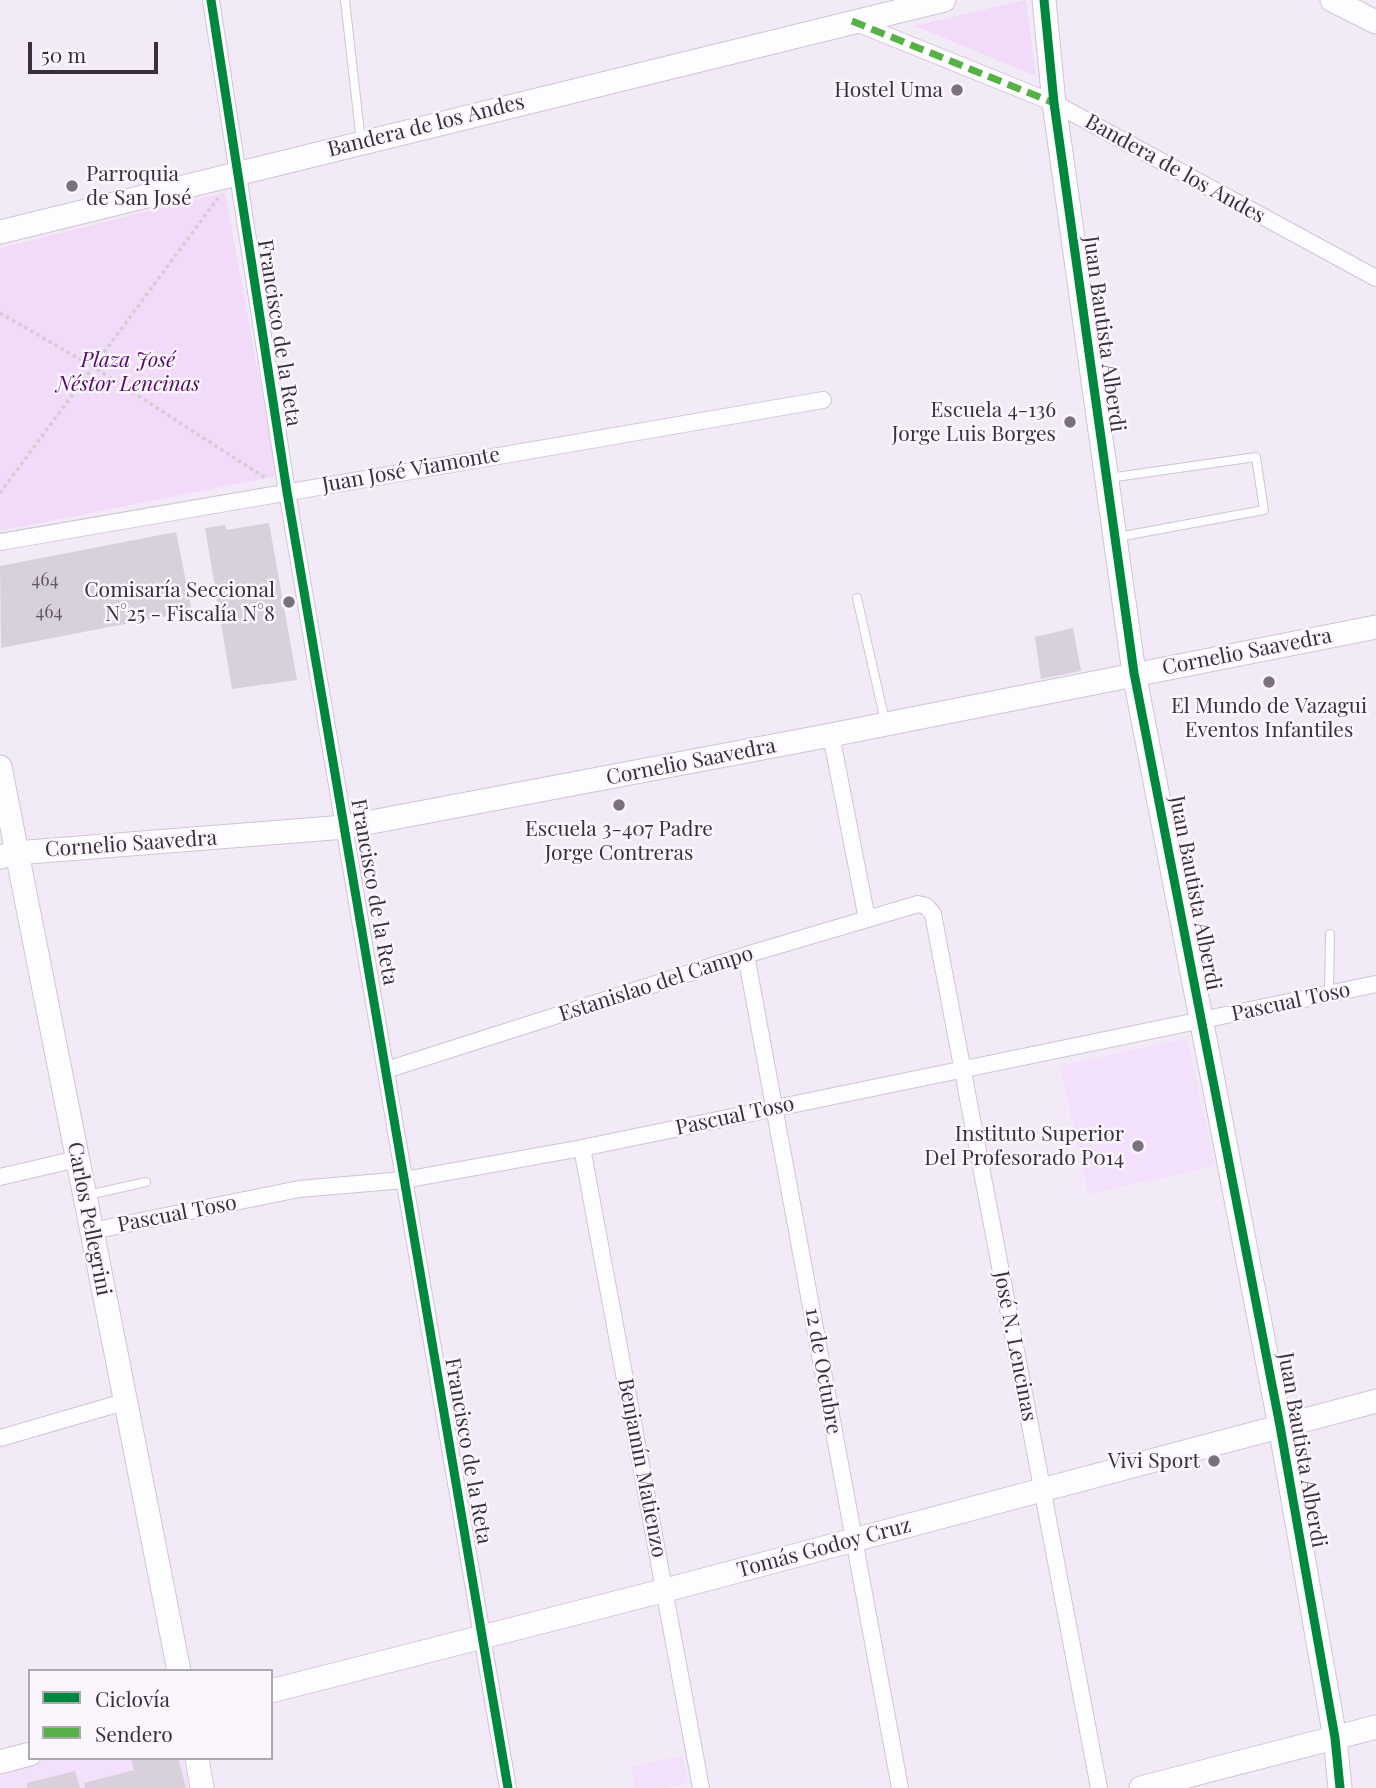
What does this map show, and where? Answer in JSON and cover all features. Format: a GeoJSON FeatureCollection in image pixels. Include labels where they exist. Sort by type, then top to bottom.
{"type":"FeatureCollection","features":[{"type":"Feature","properties":{"kind":"street","name":"Francisco de la Reta"},"geometry":{"type":"LineString","coordinates":[[211,0],[287,492],[508,1788]]}},
{"type":"Feature","properties":{"kind":"street","name":"Bandera de los Andes"},"geometry":{"type":"LineString","coordinates":[[0,232],[944,0]]}},
{"type":"Feature","properties":{"kind":"street","name":"Juan Bautista Alberdi"},"geometry":{"type":"LineString","coordinates":[[1044,0],[1054,103],[1134,673],[1280,1426],[1335,1738],[1340,1788]]}},
{"type":"Feature","properties":{"kind":"street"},"geometry":{"type":"LineString","coordinates":[[1332,0],[1376,22]]}},
{"type":"Feature","properties":{"kind":"street","name":"Bandera de los Andes"},"geometry":{"type":"LineString","coordinates":[[852,21],[1054,103],[1376,278]]}},
{"type":"Feature","properties":{"kind":"street","name":"Juan José Viamonte"},"geometry":{"type":"LineString","coordinates":[[0,542],[823,400]]}},
{"type":"Feature","properties":{"kind":"street","name":"Cornelio Saavedra"},"geometry":{"type":"LineString","coordinates":[[8,855],[345,827],[831,735],[1376,627]]}},
{"type":"Feature","properties":{"kind":"street"},"geometry":{"type":"LineString","coordinates":[[831,735],[867,919]]}},
{"type":"Feature","properties":{"kind":"street","name":"Carlos Pellegrini"},"geometry":{"type":"LineString","coordinates":[[0,767],[8,855],[85,1195],[179,1669]]}},
{"type":"Feature","properties":{"kind":"street","name":"Estanislao del Campo"},"geometry":{"type":"LineString","coordinates":[[387,1070],[746,955],[918,904],[926,906]]}},
{"type":"Feature","properties":{"kind":"street","name":"José N. Lencinas"},"geometry":{"type":"LineString","coordinates":[[926,906],[933,914],[1099,1788]]}},
{"type":"Feature","properties":{"kind":"street","name":"12 de Octubre"},"geometry":{"type":"LineString","coordinates":[[746,955],[900,1788]]}},
{"type":"Feature","properties":{"kind":"street","name":"Pascual Toso"},"geometry":{"type":"LineString","coordinates":[[92,1231],[299,1189],[404,1180],[582,1148],[1376,984]]}},
{"type":"Feature","properties":{"kind":"street","name":"Benjamín Matienzo"},"geometry":{"type":"LineString","coordinates":[[582,1148],[701,1788]]}},
{"type":"Feature","properties":{"kind":"street"},"geometry":{"type":"LineString","coordinates":[[0,1177],[77,1158]]}},
{"type":"Feature","properties":{"kind":"street","name":"Tomás Godoy Cruz"},"geometry":{"type":"LineString","coordinates":[[273,1690],[666,1590],[1376,1401]]}},
{"type":"Feature","properties":{"kind":"street"},"geometry":{"type":"LineString","coordinates":[[0,1438],[124,1402]]}},
{"type":"Feature","properties":{"kind":"street"},"geometry":{"type":"LineString","coordinates":[[1141,1788],[1376,1727]]}},
{"type":"Feature","properties":{"kind":"street"},"geometry":{"type":"LineString","coordinates":[[0,1762],[28,1755]]}},
{"type":"Feature","properties":{"kind":"street"},"geometry":{"type":"LineString","coordinates":[[197,1760],[202,1788]]}},
{"type":"Feature","properties":{"kind":"lane"},"geometry":{"type":"LineString","coordinates":[[345,0],[361,142]]}},
{"type":"Feature","properties":{"kind":"lane"},"geometry":{"type":"LineString","coordinates":[[1107,479],[1256,457],[1264,510],[1115,538]]}},
{"type":"Feature","properties":{"kind":"lane"},"geometry":{"type":"LineString","coordinates":[[857,598],[886,724]]}},
{"type":"Feature","properties":{"kind":"lane"},"geometry":{"type":"LineString","coordinates":[[1329,934],[1329,994]]}},
{"type":"Feature","properties":{"kind":"lane"},"geometry":{"type":"LineString","coordinates":[[85,1195],[146,1182]]}},
{"type":"Feature","properties":{"kind":"path"},"geometry":{"type":"LineString","coordinates":[[0,493],[236,174]]}},
{"type":"Feature","properties":{"kind":"path"},"geometry":{"type":"LineString","coordinates":[[0,313],[92,366],[287,492]]}},
{"type":"Feature","properties":{"kind":"shaded area"},"geometry":{"type":"Polygon","coordinates":[[[1187,1038],[1215,1166],[1088,1194],[1060,1066],[1187,1038]]]}},
{"type":"Feature","properties":{"kind":"shaded area"},"geometry":{"type":"Polygon","coordinates":[[[682,1756],[688,1783],[664,1788],[635,1788],[631,1767],[682,1756]]]}},
{"type":"Feature","properties":{"kind":"shaded area"},"geometry":{"type":"Polygon","coordinates":[[[35,1760],[183,1760],[188,1788],[0,1788],[0,1770],[35,1760]]]}},
{"type":"Feature","properties":{"kind":"green space"},"geometry":{"type":"Polygon","coordinates":[[[1024,0],[1036,76],[915,26],[1024,0]]]}},
{"type":"Feature","properties":{"kind":"green space","name":"Plaza José Néstor Lencinas"},"geometry":{"type":"Polygon","coordinates":[[[225,192],[277,476],[0,531],[0,248],[225,192]]]}},
{"type":"Feature","properties":{"kind":"building"},"geometry":{"type":"Polygon","coordinates":[[[269,523],[297,680],[232,689],[205,528],[225,525],[226,530],[269,523]]]}},
{"type":"Feature","properties":{"kind":"building"},"geometry":{"type":"Polygon","coordinates":[[[176,532],[192,611],[1,648],[0,566],[176,532]]]}},
{"type":"Feature","properties":{"kind":"building"},"geometry":{"type":"Polygon","coordinates":[[[1073,628],[1081,671],[1041,679],[1035,637],[1073,628]]]}},
{"type":"Feature","properties":{"kind":"building"},"geometry":{"type":"Polygon","coordinates":[[[132,1760],[179,1760],[186,1788],[85,1788],[84,1783],[134,1770],[132,1760]]]}},
{"type":"Feature","properties":{"kind":"building"},"geometry":{"type":"Polygon","coordinates":[[[75,1771],[80,1788],[27,1788],[27,1783],[75,1771]]]}},
{"type":"Feature","properties":{"kind":"marked path"},"geometry":{"type":"LineString","coordinates":[[852,21],[1054,103]]}},
{"type":"Feature","properties":{"kind":"cycle path"},"geometry":{"type":"LineString","coordinates":[[211,0],[287,492],[508,1788]]}},
{"type":"Feature","properties":{"kind":"cycle path"},"geometry":{"type":"LineString","coordinates":[[1044,0],[1054,103],[1134,673],[1280,1426],[1335,1738],[1340,1788]]}},
{"type":"Feature","properties":{"kind":"place","name":"Hostel Uma"},"geometry":{"type":"Point","coordinates":[957,90]}},
{"type":"Feature","properties":{"kind":"place","name":"Parroquia de San José"},"geometry":{"type":"Point","coordinates":[72,186]}},
{"type":"Feature","properties":{"kind":"place","name":"Escuela 4-136 Jorge Luis Borges"},"geometry":{"type":"Point","coordinates":[1070,422]}},
{"type":"Feature","properties":{"kind":"place","name":"Comisaría Seccional N°25 - Fiscalía N°8"},"geometry":{"type":"Point","coordinates":[289,602]}},
{"type":"Feature","properties":{"kind":"place","name":"El Mundo de Vazagui Eventos Infantiles"},"geometry":{"type":"Point","coordinates":[1269,682]}},
{"type":"Feature","properties":{"kind":"place","name":"Escuela 3-407 Padre Jorge Contreras"},"geometry":{"type":"Point","coordinates":[619,805]}},
{"type":"Feature","properties":{"kind":"place","name":"Instituto Superior Del Profesorado P014"},"geometry":{"type":"Point","coordinates":[1138,1146]}},
{"type":"Feature","properties":{"kind":"place","name":"Vivi Sport"},"geometry":{"type":"Point","coordinates":[1214,1461]}}]}
